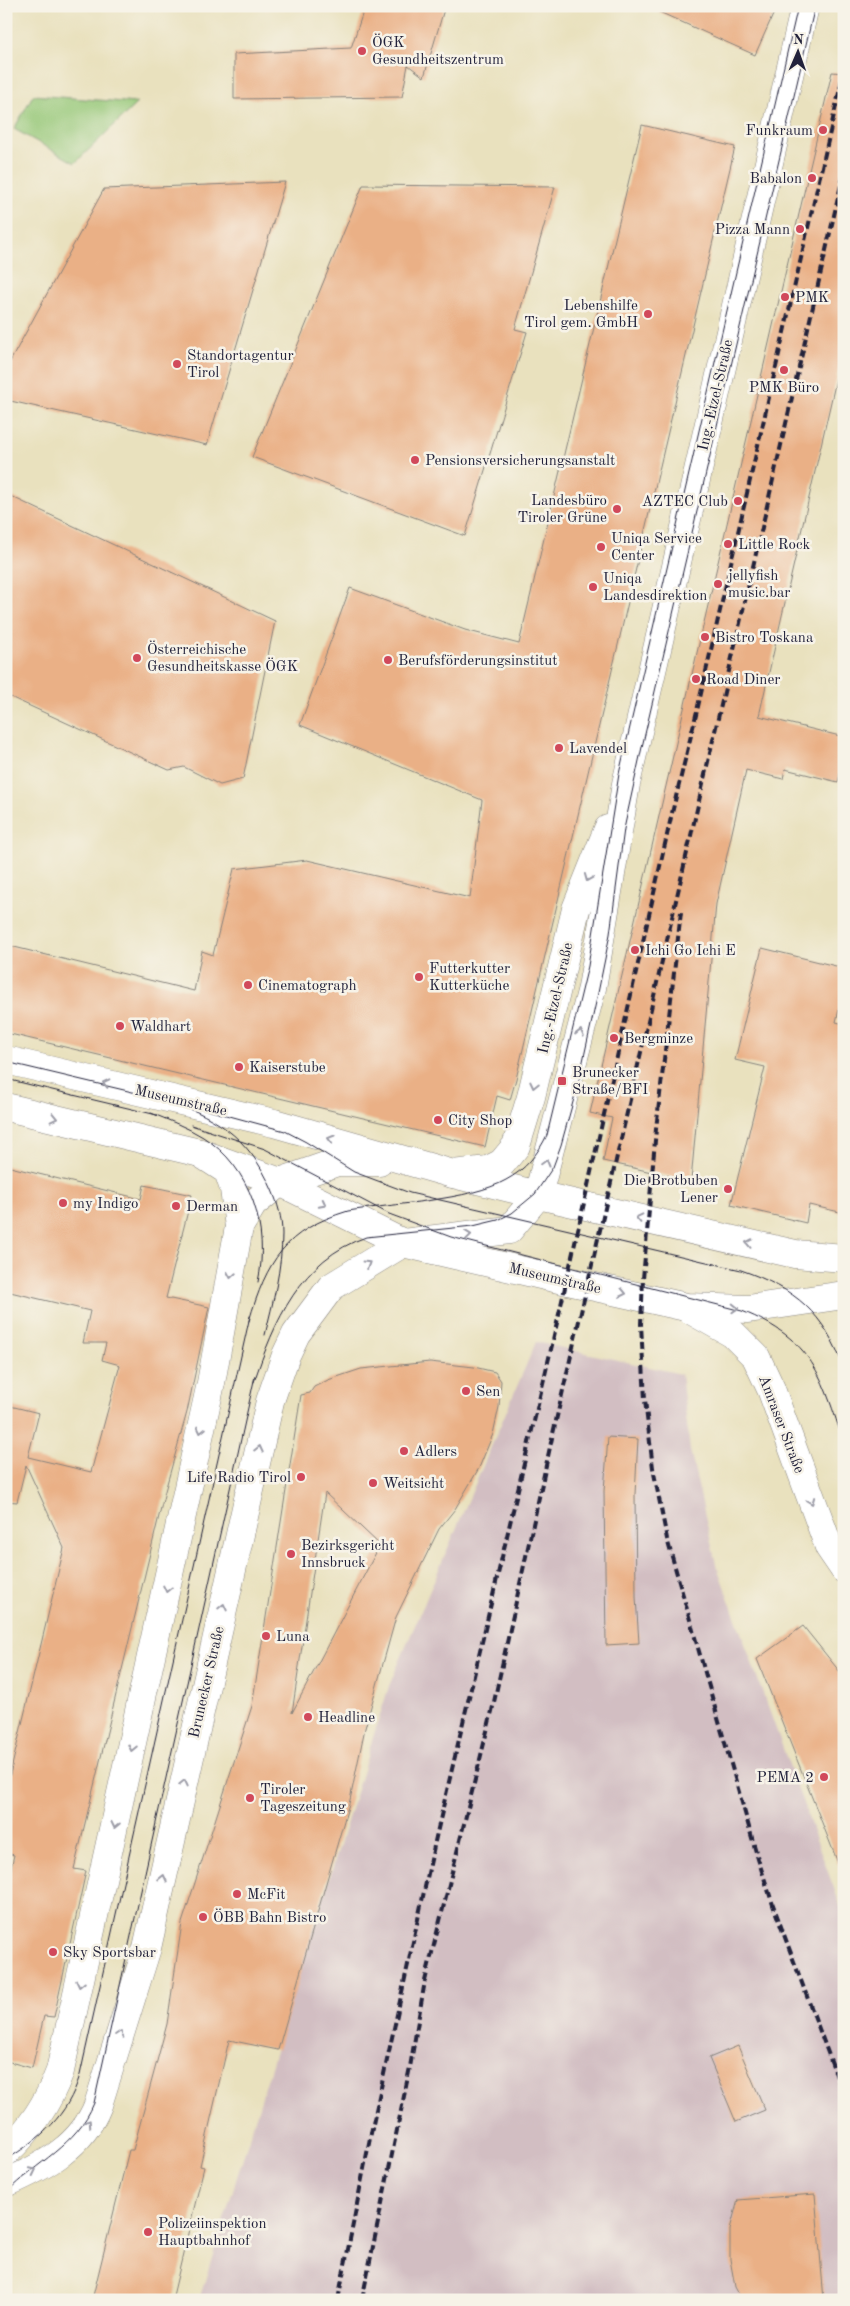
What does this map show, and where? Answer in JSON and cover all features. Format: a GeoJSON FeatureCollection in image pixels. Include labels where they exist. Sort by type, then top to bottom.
{"type":"FeatureCollection","features":[{"type":"Feature","properties":{"kind":"street","name":"Ing.-Etzel-Straße"},"geometry":{"type":"LineString","coordinates":[[538,1195],[592,988],[626,784],[805,6]]}},
{"type":"Feature","properties":{"kind":"street","name":"Ing.-Etzel-Straße"},"geometry":{"type":"LineString","coordinates":[[453,1174],[488,1170],[502,1163],[516,1146],[531,1097],[576,909],[626,784]]}},
{"type":"Feature","properties":{"kind":"street","name":"Museumstraße"},"geometry":{"type":"LineString","coordinates":[[6,1060],[265,1121],[453,1174],[538,1195],[796,1254],[844,1258]]}},
{"type":"Feature","properties":{"kind":"street","name":"Museumstraße"},"geometry":{"type":"LineString","coordinates":[[6,1107],[200,1153],[280,1182],[403,1243],[686,1307],[748,1308],[844,1295]]}},
{"type":"Feature","properties":{"kind":"street"},"geometry":{"type":"LineString","coordinates":[[12,2145],[53,2090],[68,2042],[210,1390],[239,1227],[234,1190],[228,1171],[200,1153]]}},
{"type":"Feature","properties":{"kind":"street","name":"Museumstraße"},"geometry":{"type":"LineString","coordinates":[[280,1182],[337,1162],[412,1162]]}},
{"type":"Feature","properties":{"kind":"street"},"geometry":{"type":"LineString","coordinates":[[239,1227],[254,1204],[280,1182]]}},
{"type":"Feature","properties":{"kind":"street"},"geometry":{"type":"LineString","coordinates":[[403,1243],[509,1230],[538,1195]]}},
{"type":"Feature","properties":{"kind":"street","name":"Brunecker Straße"},"geometry":{"type":"LineString","coordinates":[[6,2183],[37,2169],[58,2156],[75,2141],[94,2114],[147,1948],[264,1426],[286,1355],[296,1334],[332,1287],[403,1243]]}},
{"type":"Feature","properties":{"kind":"street","name":"Museumstraße"},"geometry":{"type":"LineString","coordinates":[[796,1254],[844,1287]]}},
{"type":"Feature","properties":{"kind":"street","name":"Amraser Straße"},"geometry":{"type":"LineString","coordinates":[[686,1307],[733,1334],[756,1357],[771,1389],[830,1547],[844,1570]]}},
{"type":"Feature","properties":{"kind":"shaded area"},"geometry":{"type":"Polygon","coordinates":[[[536,1342],[681,1374],[690,1450],[716,1564],[844,1916],[844,2300],[199,2300],[389,1686],[536,1342]]]}},
{"type":"Feature","properties":{"kind":"green space"},"geometry":{"type":"Polygon","coordinates":[[[33,95],[137,103],[75,163],[14,129],[33,95]]]}},
{"type":"Feature","properties":{"kind":"building","name":"ÖGK Gesundheitszentrum"},"geometry":{"type":"Polygon","coordinates":[[[365,6],[445,6],[424,77],[408,65],[402,97],[234,99],[234,54],[351,48],[365,6]]]}},
{"type":"Feature","properties":{"kind":"building"},"geometry":{"type":"Polygon","coordinates":[[[646,6],[777,6],[755,55],[646,6]]]}},
{"type":"Feature","properties":{"kind":"building"},"geometry":{"type":"Polygon","coordinates":[[[832,72],[844,73],[844,345],[759,716],[844,737],[844,759],[838,782],[785,769],[783,779],[746,770],[716,904],[691,1181],[603,1161],[612,1118],[590,1113],[832,72]]]}},
{"type":"Feature","properties":{"kind":"building"},"geometry":{"type":"Polygon","coordinates":[[[642,125],[735,147],[516,1079],[510,1100],[497,1096],[485,1147],[6,1033],[6,945],[194,991],[202,951],[213,955],[234,869],[307,860],[470,898],[482,800],[300,725],[350,588],[465,630],[519,644],[642,125]]]}},
{"type":"Feature","properties":{"kind":"building"},"geometry":{"type":"Polygon","coordinates":[[[285,182],[207,445],[6,400],[6,369],[104,189],[285,182]]]}},
{"type":"Feature","properties":{"kind":"building"},"geometry":{"type":"Polygon","coordinates":[[[363,185],[555,187],[515,329],[527,332],[465,536],[252,457],[363,185]]]}},
{"type":"Feature","properties":{"kind":"building","name":"Österreichische Gesundheitskasse ÖGK"},"geometry":{"type":"Polygon","coordinates":[[[6,494],[275,621],[243,779],[220,785],[184,767],[169,770],[6,695],[6,494]]]}},
{"type":"Feature","properties":{"kind":"building"},"geometry":{"type":"Polygon","coordinates":[[[762,948],[844,968],[844,988],[836,1022],[844,1024],[844,1213],[809,1205],[806,1223],[731,1205],[765,1067],[735,1060],[762,948]]]}},
{"type":"Feature","properties":{"kind":"building"},"geometry":{"type":"Polygon","coordinates":[[[6,1166],[141,1199],[144,1185],[192,1195],[166,1298],[209,1307],[187,1412],[165,1491],[74,1869],[86,1871],[54,2017],[44,2016],[32,2068],[6,2061],[6,1889],[14,1855],[6,1853],[6,1791],[64,1548],[26,1465],[17,1502],[6,1501],[6,1405],[39,1413],[28,1457],[91,1472],[120,1365],[102,1360],[106,1343],[83,1343],[90,1311],[6,1291],[6,1166]]]}},
{"type":"Feature","properties":{"kind":"building","name":"Headline"},"geometry":{"type":"Polygon","coordinates":[[[430,1362],[474,1367],[495,1372],[501,1381],[499,1407],[493,1434],[479,1468],[455,1509],[439,1529],[396,1617],[365,1728],[350,1800],[278,2050],[229,2040],[200,2166],[204,2167],[172,2300],[92,2300],[129,2150],[133,2150],[167,2024],[182,1923],[252,1706],[301,1395],[310,1393],[314,1387],[328,1380],[361,1369],[430,1362]],[[325,1493],[292,1713],[380,1545],[325,1493]]]}},
{"type":"Feature","properties":{"kind":"building"},"geometry":{"type":"Polygon","coordinates":[[[608,1437],[638,1439],[635,1494],[636,1597],[639,1643],[606,1645],[604,1491],[608,1437]]]}},
{"type":"Feature","properties":{"kind":"building","name":"PEMA 2"},"geometry":{"type":"Polygon","coordinates":[[[803,1626],[844,1677],[842,1873],[757,1659],[803,1626]]]}},
{"type":"Feature","properties":{"kind":"building"},"geometry":{"type":"Polygon","coordinates":[[[738,2046],[765,2110],[736,2122],[709,2058],[738,2046]]]}},
{"type":"Feature","properties":{"kind":"building"},"geometry":{"type":"Polygon","coordinates":[[[815,2194],[824,2300],[742,2300],[735,2287],[730,2259],[730,2229],[738,2200],[815,2194]]]}},
{"type":"Feature","properties":{"kind":"tram line"},"geometry":{"type":"LineString","coordinates":[[249,1321],[263,1281],[272,1265],[294,1238],[308,1228],[348,1211],[452,1197],[491,1187],[513,1176],[525,1166],[535,1155],[547,1135],[588,966],[619,774],[798,6]]}},
{"type":"Feature","properties":{"kind":"tram line"},"geometry":{"type":"LineString","coordinates":[[254,1382],[271,1337],[293,1295],[324,1260],[343,1247],[366,1237],[473,1226],[498,1220],[512,1213],[535,1194],[553,1167],[578,1084],[610,934],[624,829],[642,747],[815,6]]}},
{"type":"Feature","properties":{"kind":"tram line"},"geometry":{"type":"LineString","coordinates":[[6,1062],[166,1100]]}},
{"type":"Feature","properties":{"kind":"tram line"},"geometry":{"type":"LineString","coordinates":[[6,1079],[157,1115]]}},
{"type":"Feature","properties":{"kind":"tram line"},"geometry":{"type":"LineString","coordinates":[[159,1098],[196,1112],[227,1130],[252,1155],[263,1171],[272,1190],[278,1206],[282,1228],[282,1247],[265,1335]]}},
{"type":"Feature","properties":{"kind":"tram line"},"geometry":{"type":"LineString","coordinates":[[200,1108],[285,1131],[354,1172],[410,1193],[741,1270],[760,1277],[792,1295],[806,1306],[827,1332],[844,1368]]}},
{"type":"Feature","properties":{"kind":"tram line"},"geometry":{"type":"LineString","coordinates":[[151,1113],[203,1137],[220,1150],[234,1165],[245,1182],[259,1221],[261,1262],[258,1282]]}},
{"type":"Feature","properties":{"kind":"tram line"},"geometry":{"type":"LineString","coordinates":[[191,1125],[265,1149],[389,1214],[451,1237],[742,1311],[766,1322],[785,1334],[811,1362],[821,1379],[844,1443]]}},
{"type":"Feature","properties":{"kind":"tram line"},"geometry":{"type":"LineString","coordinates":[[6,2160],[31,2143],[52,2125],[68,2103],[80,2075],[250,1316]]}},
{"type":"Feature","properties":{"kind":"tram line"},"geometry":{"type":"LineString","coordinates":[[6,2193],[67,2142],[87,2118],[94,2103],[255,1376]]}},
{"type":"Feature","properties":{"kind":"railway"},"geometry":{"type":"LineString","coordinates":[[338,2300],[371,2133],[436,1837],[552,1345],[672,813],[844,71]]}},
{"type":"Feature","properties":{"kind":"railway"},"geometry":{"type":"LineString","coordinates":[[362,2300],[410,2067],[425,1981],[492,1711],[552,1438],[844,172]]}},
{"type":"Feature","properties":{"kind":"railway"},"geometry":{"type":"LineString","coordinates":[[681,912],[656,1129],[643,1279],[641,1324],[645,1400],[653,1468],[667,1539],[758,1859],[773,1905],[844,2096]]}},
{"type":"Feature","properties":{"kind":"place","name":"ÖGK Gesundheitszentrum"},"geometry":{"type":"Point","coordinates":[362,51]}},
{"type":"Feature","properties":{"kind":"place","name":"Funkraum"},"geometry":{"type":"Point","coordinates":[823,130]}},
{"type":"Feature","properties":{"kind":"place","name":"Babalon"},"geometry":{"type":"Point","coordinates":[812,178]}},
{"type":"Feature","properties":{"kind":"place","name":"Pizza Mann"},"geometry":{"type":"Point","coordinates":[800,229]}},
{"type":"Feature","properties":{"kind":"place","name":"PMK"},"geometry":{"type":"Point","coordinates":[785,297]}},
{"type":"Feature","properties":{"kind":"place","name":"Lebenshilfe Tirol gem. GmbH"},"geometry":{"type":"Point","coordinates":[648,314]}},
{"type":"Feature","properties":{"kind":"place","name":"Standortagentur Tirol"},"geometry":{"type":"Point","coordinates":[177,364]}},
{"type":"Feature","properties":{"kind":"place","name":"PMK Büro"},"geometry":{"type":"Point","coordinates":[784,370]}},
{"type":"Feature","properties":{"kind":"place","name":"Pensionsversicherungsanstalt"},"geometry":{"type":"Point","coordinates":[415,460]}},
{"type":"Feature","properties":{"kind":"place","name":"AZTEC Club"},"geometry":{"type":"Point","coordinates":[738,501]}},
{"type":"Feature","properties":{"kind":"place","name":"Landesbüro Tiroler Grüne"},"geometry":{"type":"Point","coordinates":[617,509]}},
{"type":"Feature","properties":{"kind":"place","name":"Little Rock"},"geometry":{"type":"Point","coordinates":[728,544]}},
{"type":"Feature","properties":{"kind":"place","name":"Uniqa Service Center"},"geometry":{"type":"Point","coordinates":[601,547]}},
{"type":"Feature","properties":{"kind":"place","name":"jellyfish music.bar"},"geometry":{"type":"Point","coordinates":[718,584]}},
{"type":"Feature","properties":{"kind":"place","name":"Uniqa Landesdirektion"},"geometry":{"type":"Point","coordinates":[593,587]}},
{"type":"Feature","properties":{"kind":"place","name":"Bistro Toskana"},"geometry":{"type":"Point","coordinates":[705,637]}},
{"type":"Feature","properties":{"kind":"place","name":"Österreichische Gesundheitskasse ÖGK"},"geometry":{"type":"Point","coordinates":[137,658]}},
{"type":"Feature","properties":{"kind":"place","name":"Berufsförderungsinstitut"},"geometry":{"type":"Point","coordinates":[388,660]}},
{"type":"Feature","properties":{"kind":"place","name":"Road Diner"},"geometry":{"type":"Point","coordinates":[696,679]}},
{"type":"Feature","properties":{"kind":"place","name":"Lavendel"},"geometry":{"type":"Point","coordinates":[559,748]}},
{"type":"Feature","properties":{"kind":"place","name":"Ichi Go Ichi E"},"geometry":{"type":"Point","coordinates":[635,950]}},
{"type":"Feature","properties":{"kind":"place","name":"Futterkutter Kutterküche"},"geometry":{"type":"Point","coordinates":[419,977]}},
{"type":"Feature","properties":{"kind":"place","name":"Cinematograph"},"geometry":{"type":"Point","coordinates":[248,985]}},
{"type":"Feature","properties":{"kind":"place","name":"Waldhart"},"geometry":{"type":"Point","coordinates":[120,1026]}},
{"type":"Feature","properties":{"kind":"place","name":"Bergminze"},"geometry":{"type":"Point","coordinates":[614,1038]}},
{"type":"Feature","properties":{"kind":"place","name":"Kaiserstube"},"geometry":{"type":"Point","coordinates":[239,1067]}},
{"type":"Feature","properties":{"kind":"place","name":"Brunecker Straße/BFI"},"geometry":{"type":"Point","coordinates":[562,1081]}},
{"type":"Feature","properties":{"kind":"place","name":"City Shop"},"geometry":{"type":"Point","coordinates":[438,1120]}},
{"type":"Feature","properties":{"kind":"place","name":"Die Brotbuben Lener"},"geometry":{"type":"Point","coordinates":[728,1189]}},
{"type":"Feature","properties":{"kind":"place","name":"my Indigo"},"geometry":{"type":"Point","coordinates":[63,1203]}},
{"type":"Feature","properties":{"kind":"place","name":"Derman"},"geometry":{"type":"Point","coordinates":[176,1206]}},
{"type":"Feature","properties":{"kind":"place","name":"Sen"},"geometry":{"type":"Point","coordinates":[466,1391]}},
{"type":"Feature","properties":{"kind":"place","name":"Adlers"},"geometry":{"type":"Point","coordinates":[404,1451]}},
{"type":"Feature","properties":{"kind":"place","name":"Life Radio Tirol"},"geometry":{"type":"Point","coordinates":[301,1477]}},
{"type":"Feature","properties":{"kind":"place","name":"Weitsicht"},"geometry":{"type":"Point","coordinates":[373,1483]}},
{"type":"Feature","properties":{"kind":"place","name":"Bezirksgericht Innsbruck"},"geometry":{"type":"Point","coordinates":[291,1554]}},
{"type":"Feature","properties":{"kind":"place","name":"Luna"},"geometry":{"type":"Point","coordinates":[266,1636]}},
{"type":"Feature","properties":{"kind":"place","name":"Headline"},"geometry":{"type":"Point","coordinates":[308,1717]}},
{"type":"Feature","properties":{"kind":"place","name":"PEMA 2"},"geometry":{"type":"Point","coordinates":[824,1777]}},
{"type":"Feature","properties":{"kind":"place","name":"Tiroler Tageszeitung"},"geometry":{"type":"Point","coordinates":[250,1798]}},
{"type":"Feature","properties":{"kind":"place","name":"McFit"},"geometry":{"type":"Point","coordinates":[237,1894]}},
{"type":"Feature","properties":{"kind":"place","name":"ÖBB Bahn Bistro"},"geometry":{"type":"Point","coordinates":[203,1917]}},
{"type":"Feature","properties":{"kind":"place","name":"Sky Sportsbar"},"geometry":{"type":"Point","coordinates":[53,1952]}},
{"type":"Feature","properties":{"kind":"place","name":"Polizeiinspektion Hauptbahnhof"},"geometry":{"type":"Point","coordinates":[148,2232]}}]}
